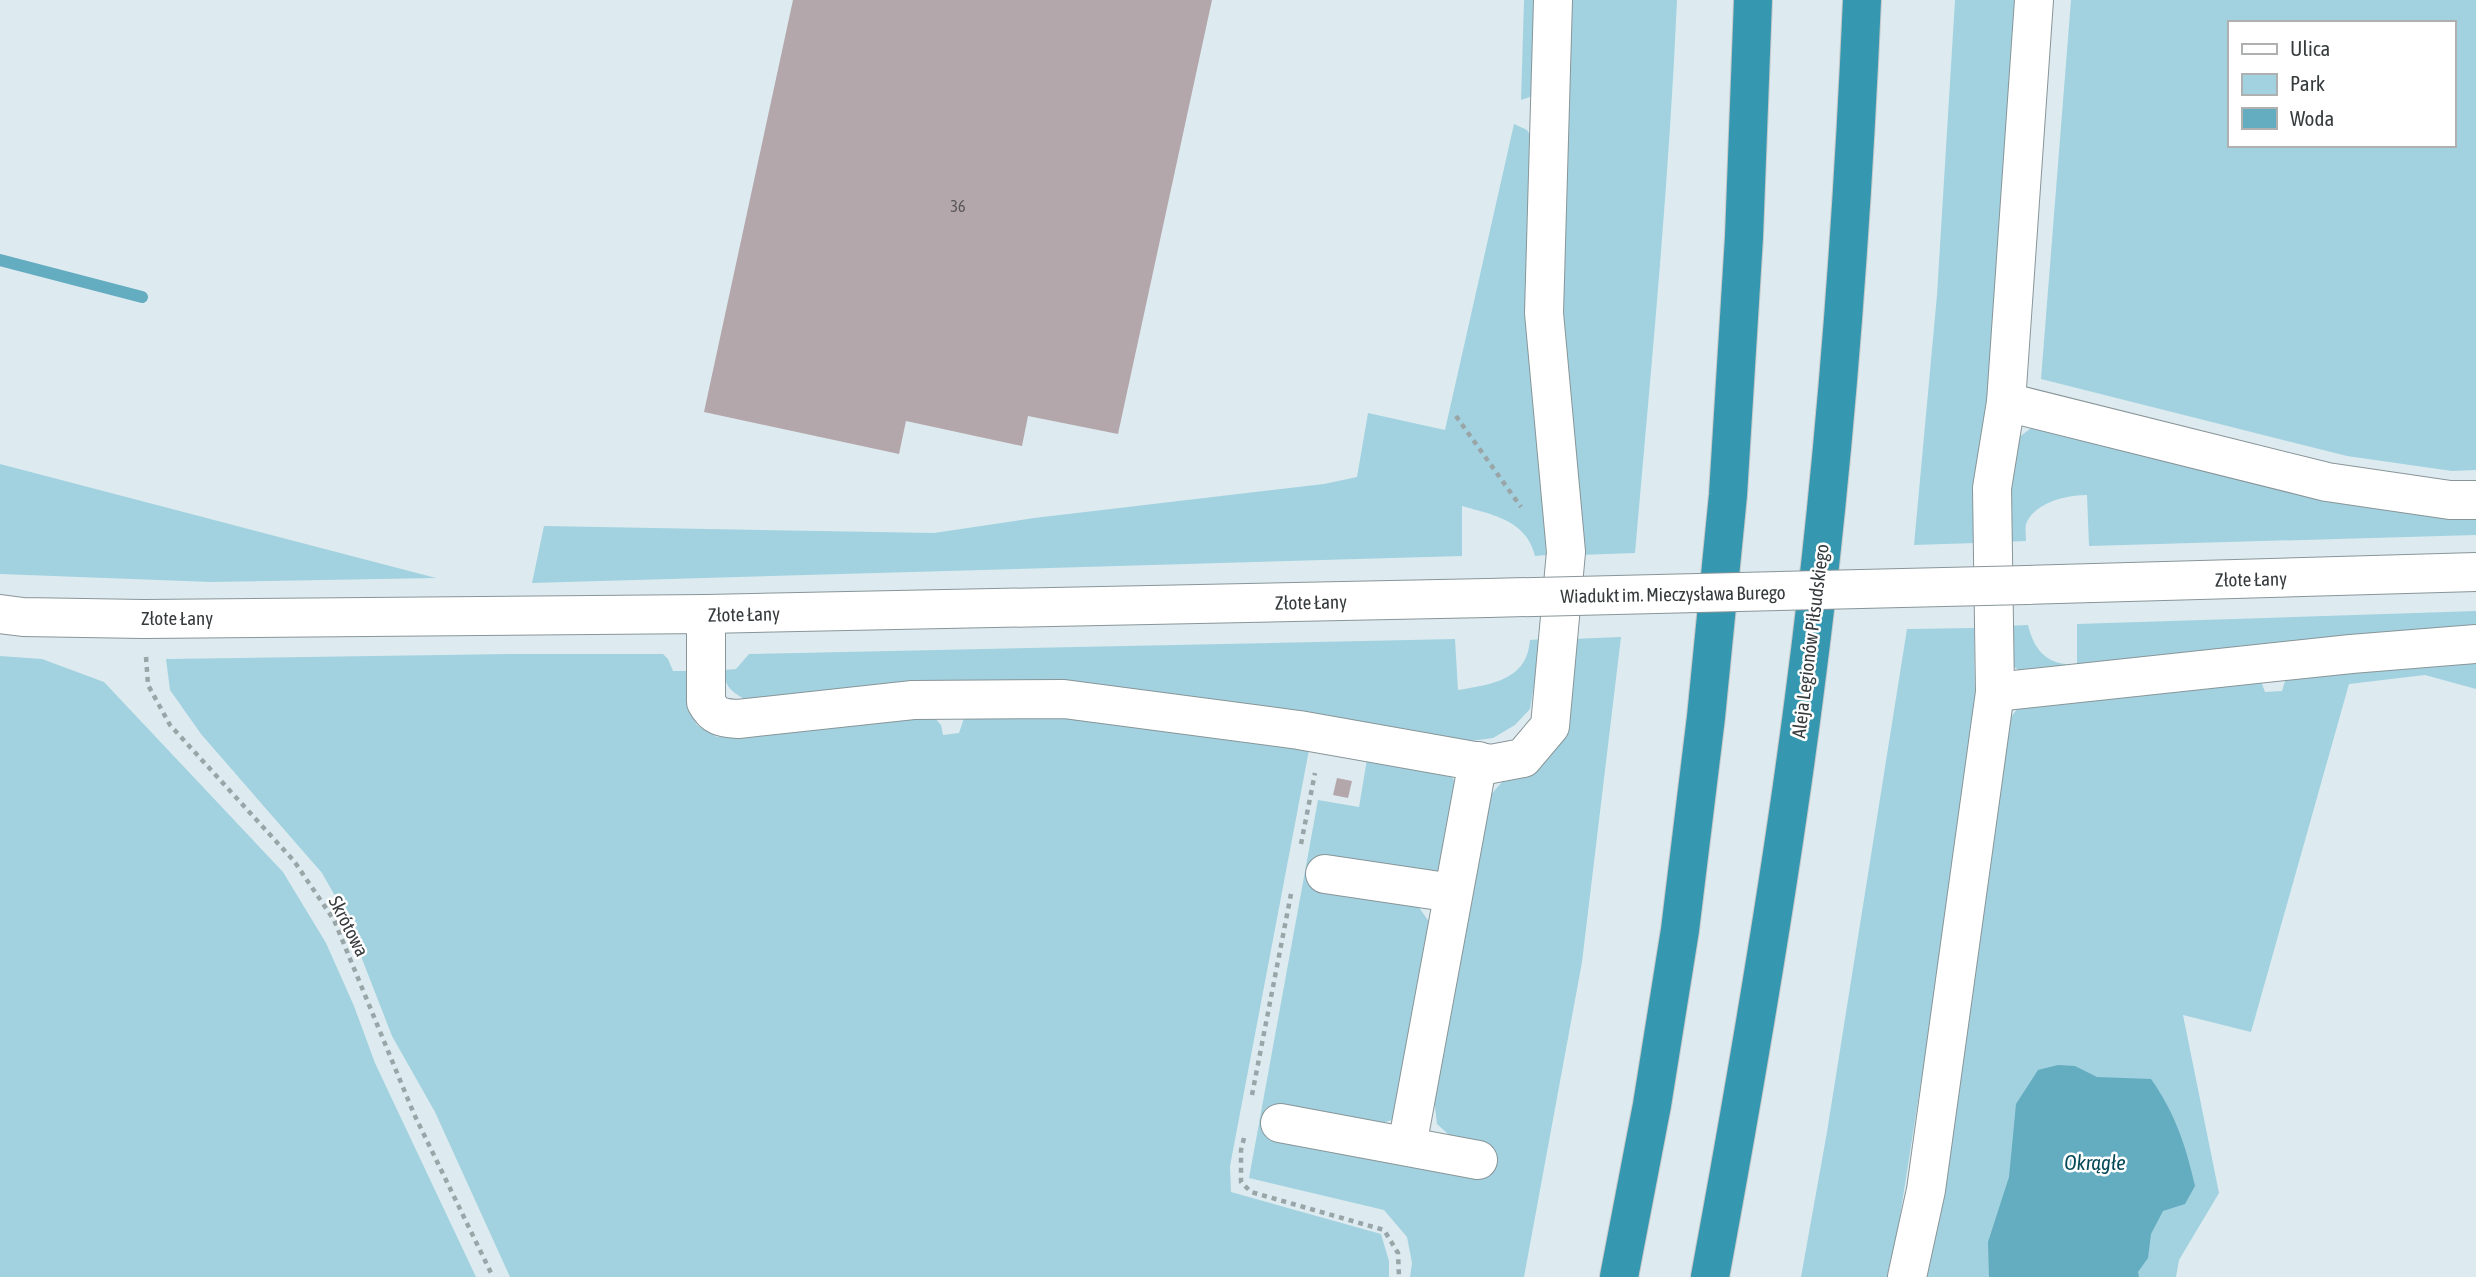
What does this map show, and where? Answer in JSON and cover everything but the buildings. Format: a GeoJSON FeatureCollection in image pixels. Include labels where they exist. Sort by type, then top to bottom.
{"type":"FeatureCollection","features":[{"type":"Feature","properties":{"kind":"highway"},"geometry":{"type":"LineString","coordinates":[[1619,1277],[1652,1105],[1680,930],[1706,717],[1728,495],[1744,237],[1753,0]]}},
{"type":"Feature","properties":{"kind":"highway","name":"Aleja Legionów Piłsudskiego"},"geometry":{"type":"LineString","coordinates":[[1710,1277],[1747,1073],[1805,689],[1825,511],[1844,297],[1862,0]]}},
{"type":"Feature","properties":{"kind":"street"},"geometry":{"type":"LineString","coordinates":[[706,614],[706,702],[712,712],[721,718],[738,719],[913,700],[1064,699],[1323,734],[1491,764],[1523,758],[1550,726],[1566,552],[1544,313],[1553,0]]}},
{"type":"Feature","properties":{"kind":"street"},"geometry":{"type":"LineString","coordinates":[[1907,1277],[1926,1189],[1995,692],[1992,488],[2006,402],[2034,0]]}},
{"type":"Feature","properties":{"kind":"street"},"geometry":{"type":"LineString","coordinates":[[2006,402],[2327,482],[2450,500],[2476,500]]}},
{"type":"Feature","properties":{"kind":"street","name":"Złote Łany"},"geometry":{"type":"LineString","coordinates":[[2027,585],[2476,572]]}},
{"type":"Feature","properties":{"kind":"street","name":"Wiadukt im. Mieczysława Burego"},"geometry":{"type":"LineString","coordinates":[[1488,598],[2027,585]]}},
{"type":"Feature","properties":{"kind":"street","name":"Złote Łany"},"geometry":{"type":"LineString","coordinates":[[0,614],[23,617],[144,619],[706,614],[1488,598]]}},
{"type":"Feature","properties":{"kind":"street"},"geometry":{"type":"LineString","coordinates":[[1995,692],[2351,654],[2476,644]]}},
{"type":"Feature","properties":{"kind":"street"},"geometry":{"type":"LineString","coordinates":[[1407,1146],[1478,761]]}},
{"type":"Feature","properties":{"kind":"street"},"geometry":{"type":"LineString","coordinates":[[1306,870],[1453,893]]}},
{"type":"Feature","properties":{"kind":"street"},"geometry":{"type":"LineString","coordinates":[[1280,1124],[1478,1160]]}},
{"type":"Feature","properties":{"kind":"path"},"geometry":{"type":"LineString","coordinates":[[1456,416],[1513,498],[1538,528],[1564,529]]}},
{"type":"Feature","properties":{"kind":"path","name":"Skrótowa"},"geometry":{"type":"LineString","coordinates":[[144,619],[148,685],[170,725],[293,861],[334,920],[414,1114],[493,1277]]}},
{"type":"Feature","properties":{"kind":"path"},"geometry":{"type":"LineString","coordinates":[[1252,1096],[1306,870],[1323,734]]}},
{"type":"Feature","properties":{"kind":"path"},"geometry":{"type":"LineString","coordinates":[[1244,1137],[1241,1150],[1241,1182],[1251,1192],[1384,1230],[1398,1253],[1399,1277]]}},
{"type":"Feature","properties":{"kind":"green space"},"geometry":{"type":"Polygon","coordinates":[[[1524,0],[1540,0],[1536,95],[1521,100],[1524,0]]]}},
{"type":"Feature","properties":{"kind":"green space"},"geometry":{"type":"Polygon","coordinates":[[[1569,0],[1677,0],[1664,208],[1635,553],[1579,555],[1560,276],[1569,0]]]}},
{"type":"Feature","properties":{"kind":"green space"},"geometry":{"type":"Polygon","coordinates":[[[1955,0],[2019,0],[1976,543],[1914,545],[1937,295],[1955,0]]]}},
{"type":"Feature","properties":{"kind":"green space"},"geometry":{"type":"Polygon","coordinates":[[[2071,0],[2476,0],[2476,470],[2452,471],[2347,456],[2041,379],[2071,0]]]}},
{"type":"Feature","properties":{"kind":"green space"},"geometry":{"type":"Polygon","coordinates":[[[1514,124],[1527,130],[1538,148],[1546,555],[1535,556],[1524,534],[1507,521],[1462,506],[1462,556],[532,583],[544,526],[934,533],[1034,518],[1324,484],[1357,477],[1368,413],[1445,430],[1514,124]]]}},
{"type":"Feature","properties":{"kind":"green space"},"geometry":{"type":"Polygon","coordinates":[[[2034,426],[2476,511],[2476,535],[2089,546],[2087,495],[2061,498],[2044,505],[2030,516],[2026,524],[2026,541],[2002,542],[2015,440],[2034,426]]]}},
{"type":"Feature","properties":{"kind":"green space"},"geometry":{"type":"Polygon","coordinates":[[[0,464],[436,578],[211,582],[0,574],[0,464]]]}},
{"type":"Feature","properties":{"kind":"green space"},"geometry":{"type":"Polygon","coordinates":[[[2476,611],[2476,634],[2022,672],[2011,665],[2003,626],[2028,625],[2044,656],[2058,663],[2077,665],[2077,624],[2476,611]]]}},
{"type":"Feature","properties":{"kind":"green space"},"geometry":{"type":"Polygon","coordinates":[[[1974,628],[1975,702],[1961,824],[1899,1223],[1887,1277],[1801,1277],[1827,1132],[1907,629],[1974,628]]]}},
{"type":"Feature","properties":{"kind":"green space"},"geometry":{"type":"Polygon","coordinates":[[[1621,637],[1582,962],[1524,1277],[1410,1277],[1412,1263],[1407,1237],[1384,1210],[1249,1178],[1318,800],[1359,807],[1367,759],[1450,775],[1460,788],[1449,868],[1418,906],[1432,926],[1411,1097],[1392,1120],[1364,1129],[1457,1142],[1437,1124],[1433,1090],[1487,799],[1502,782],[1535,770],[1571,639],[1621,637]]]}},
{"type":"Feature","properties":{"kind":"green space"},"geometry":{"type":"Polygon","coordinates":[[[1455,639],[1458,690],[1506,678],[1522,664],[1530,640],[1542,639],[1530,709],[1515,725],[1493,738],[1463,742],[1411,734],[746,700],[730,688],[725,681],[723,670],[736,669],[749,654],[1455,639]]]}},
{"type":"Feature","properties":{"kind":"green space"},"geometry":{"type":"Polygon","coordinates":[[[663,654],[673,671],[689,671],[689,711],[697,725],[717,737],[924,715],[934,717],[941,725],[943,735],[959,733],[964,718],[1032,712],[1309,750],[1230,1166],[1231,1192],[1381,1234],[1389,1261],[1389,1277],[510,1277],[435,1112],[392,1036],[343,910],[322,873],[201,734],[170,690],[166,659],[663,654]]]}},
{"type":"Feature","properties":{"kind":"green space"},"geometry":{"type":"Polygon","coordinates":[[[0,656],[42,659],[104,682],[283,872],[326,943],[354,1006],[375,1063],[476,1277],[0,1277],[0,656]]]}},
{"type":"Feature","properties":{"kind":"green space"},"geometry":{"type":"Polygon","coordinates":[[[2476,656],[2476,689],[2425,675],[2349,684],[2251,1032],[2183,1015],[2219,1193],[2179,1260],[2176,1277],[1918,1277],[2006,724],[2020,705],[2259,676],[2265,692],[2282,691],[2286,678],[2476,656]]]}},
{"type":"Feature","properties":{"kind":"water","name":"Okrągłe"},"geometry":{"type":"Polygon","coordinates":[[[2058,1065],[2075,1066],[2097,1077],[2151,1079],[2179,1130],[2195,1186],[2185,1204],[2163,1211],[2151,1234],[2148,1258],[2138,1272],[2139,1277],[1989,1277],[1988,1242],[2009,1177],[2016,1104],[2038,1070],[2058,1065]]]}},
{"type":"Feature","properties":{"kind":"waterway"},"geometry":{"type":"LineString","coordinates":[[0,260],[142,297]]}}]}
